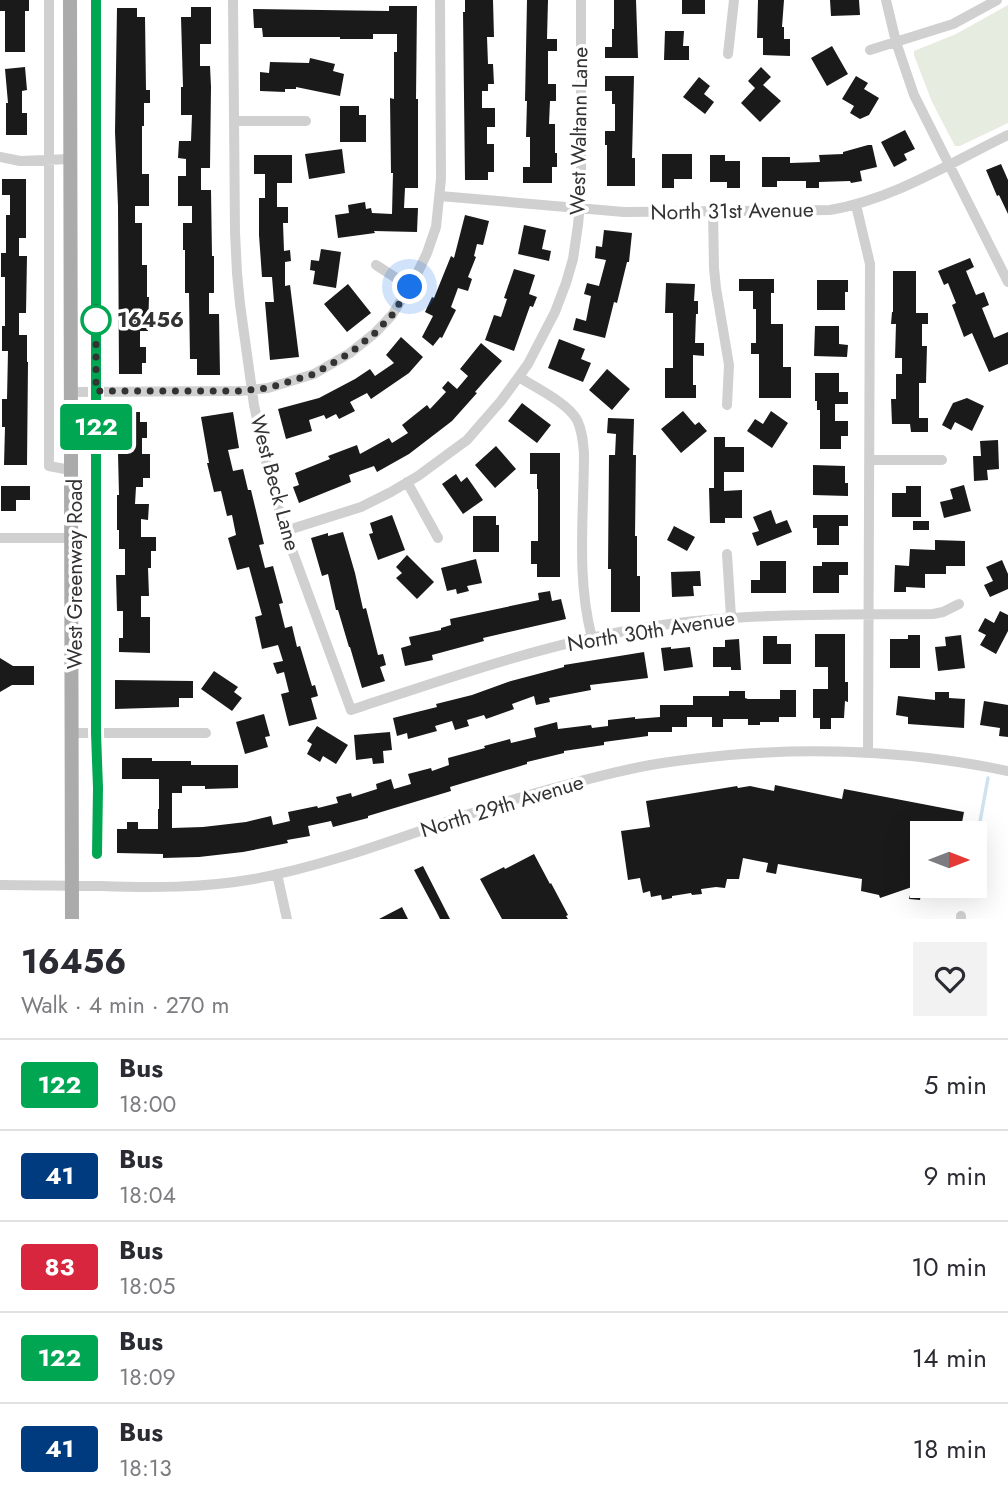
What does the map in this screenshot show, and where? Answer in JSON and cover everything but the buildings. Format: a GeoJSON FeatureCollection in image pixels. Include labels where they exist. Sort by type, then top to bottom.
{"type":"FeatureCollection","features":[{"type":"Feature","properties":{"kind":"main road","name":"West Greenway Road"},"geometry":{"type":"LineString","coordinates":[[70,0],[72,919]]}},
{"type":"Feature","properties":{"kind":"street","name":"West Greenway Road"},"geometry":{"type":"LineString","coordinates":[[49,0],[49,466],[70,470]]}},
{"type":"Feature","properties":{"kind":"street","name":"West Greenway Road"},"geometry":{"type":"LineString","coordinates":[[96,0],[97,854]]}},
{"type":"Feature","properties":{"kind":"street","name":"West Beck Lane"},"geometry":{"type":"LineString","coordinates":[[233,0],[237,273],[252,390],[267,466],[285,531],[351,710]]}},
{"type":"Feature","properties":{"kind":"street"},"geometry":{"type":"LineString","coordinates":[[71,392],[268,388],[314,374],[350,353],[392,315],[428,253],[436,228],[440,196],[440,0]]}},
{"type":"Feature","properties":{"kind":"street","name":"West Waltann Lane"},"geometry":{"type":"LineString","coordinates":[[285,531],[361,507],[436,464],[467,440],[528,364],[551,321],[573,259],[581,193],[581,0]]}},
{"type":"Feature","properties":{"kind":"street"},"geometry":{"type":"LineString","coordinates":[[728,54],[734,0]]}},
{"type":"Feature","properties":{"kind":"street"},"geometry":{"type":"LineString","coordinates":[[886,0],[896,42],[914,95],[1008,282]]}},
{"type":"Feature","properties":{"kind":"street"},"geometry":{"type":"LineString","coordinates":[[870,50],[953,24],[997,0]]}},
{"type":"Feature","properties":{"kind":"street"},"geometry":{"type":"LineString","coordinates":[[234,121],[306,121]]}},
{"type":"Feature","properties":{"kind":"street","name":"North 31st Avenue"},"geometry":{"type":"LineString","coordinates":[[440,196],[624,212],[830,210],[883,196],[1008,135]]}},
{"type":"Feature","properties":{"kind":"street"},"geometry":{"type":"LineString","coordinates":[[0,157],[20,160],[70,159]]}},
{"type":"Feature","properties":{"kind":"street"},"geometry":{"type":"LineString","coordinates":[[856,205],[870,264],[868,752]]}},
{"type":"Feature","properties":{"kind":"street"},"geometry":{"type":"LineString","coordinates":[[713,210],[716,288],[729,365],[727,405]]}},
{"type":"Feature","properties":{"kind":"street"},"geometry":{"type":"LineString","coordinates":[[376,265],[410,287]]}},
{"type":"Feature","properties":{"kind":"street"},"geometry":{"type":"LineString","coordinates":[[519,377],[567,409],[576,418],[582,435],[583,570],[592,638]]}},
{"type":"Feature","properties":{"kind":"street"},"geometry":{"type":"LineString","coordinates":[[870,460],[942,460]]}},
{"type":"Feature","properties":{"kind":"street"},"geometry":{"type":"LineString","coordinates":[[407,482],[438,538]]}},
{"type":"Feature","properties":{"kind":"street"},"geometry":{"type":"LineString","coordinates":[[0,537],[70,538]]}},
{"type":"Feature","properties":{"kind":"street"},"geometry":{"type":"LineString","coordinates":[[727,554],[732,617]]}},
{"type":"Feature","properties":{"kind":"street","name":"North 30th Avenue"},"geometry":{"type":"LineString","coordinates":[[351,710],[504,659],[634,629],[732,617],[933,614],[960,604]]}},
{"type":"Feature","properties":{"kind":"street"},"geometry":{"type":"LineString","coordinates":[[71,733],[206,733]]}},
{"type":"Feature","properties":{"kind":"street","name":"North 29th Avenue"},"geometry":{"type":"LineString","coordinates":[[0,885],[179,887],[229,883],[278,874],[372,848],[520,798],[586,779],[642,766],[701,758],[765,752],[868,752],[947,760],[1008,771]]}},
{"type":"Feature","properties":{"kind":"street"},"geometry":{"type":"LineString","coordinates":[[278,874],[287,919]]}},
{"type":"Feature","properties":{"kind":"shaded area"},"geometry":{"type":"Polygon","coordinates":[[[1008,5],[1008,123],[955,146],[932,102],[914,51],[956,34],[1008,5]]]}},
{"type":"Feature","properties":{"kind":"waterway"},"geometry":{"type":"LineString","coordinates":[[980,821],[988,778]]}},
{"type":"Feature","properties":{"kind":"bus line","name":"122"},"geometry":{"type":"LineString","coordinates":[[96,0],[97,854]]}},
{"type":"Feature","properties":{"kind":"place","name":"16456"},"geometry":{"type":"Point","coordinates":[96,320]}},
{"type":"Feature","properties":{"kind":"route"},"geometry":{"type":"LineString","coordinates":[[96,320],[96,307],[96,391],[239,391],[268,388],[314,374],[350,353],[392,315],[410,287]]}}]}
